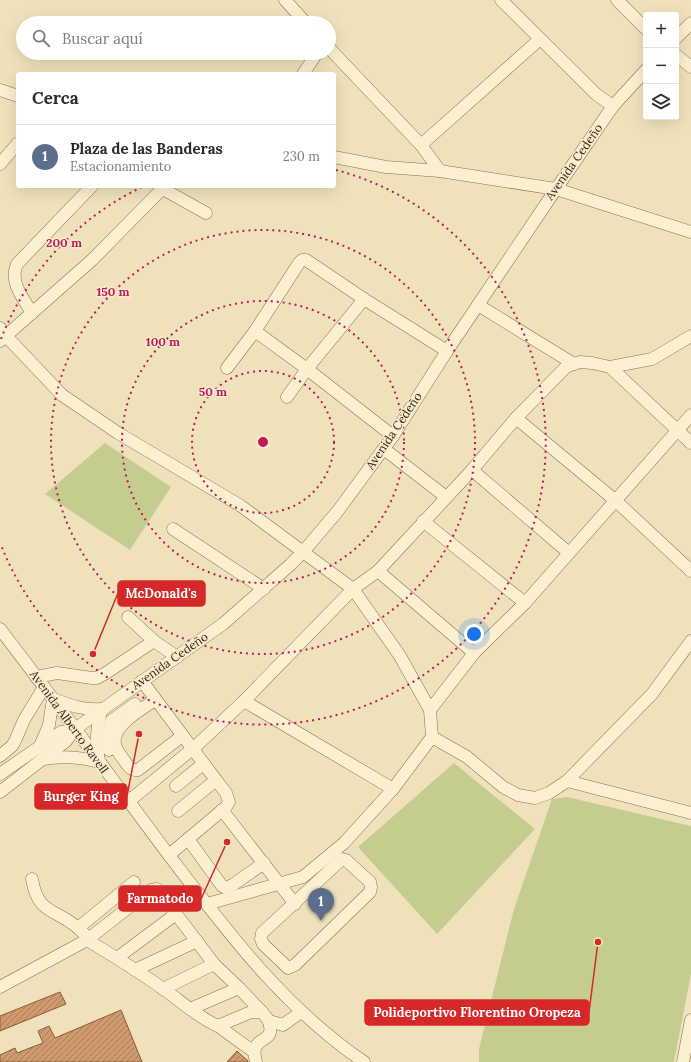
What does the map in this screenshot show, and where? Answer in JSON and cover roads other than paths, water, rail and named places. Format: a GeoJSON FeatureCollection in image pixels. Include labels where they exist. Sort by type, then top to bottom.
{"type":"FeatureCollection","features":[{"type":"Feature","properties":{"kind":"street"},"geometry":{"type":"LineString","coordinates":[[285,0],[300,16]]}},
{"type":"Feature","properties":{"kind":"street"},"geometry":{"type":"LineString","coordinates":[[501,0],[597,95],[613,106]]}},
{"type":"Feature","properties":{"kind":"street"},"geometry":{"type":"LineString","coordinates":[[617,0],[643,26]]}},
{"type":"Feature","properties":{"kind":"street"},"geometry":{"type":"LineString","coordinates":[[679,35],[691,23]]}},
{"type":"Feature","properties":{"kind":"street"},"geometry":{"type":"LineString","coordinates":[[421,145],[540,39]]}},
{"type":"Feature","properties":{"kind":"street"},"geometry":{"type":"LineString","coordinates":[[336,55],[421,145],[440,171]]}},
{"type":"Feature","properties":{"kind":"street"},"geometry":{"type":"LineString","coordinates":[[679,57],[691,67]]}},
{"type":"Feature","properties":{"kind":"street"},"geometry":{"type":"LineString","coordinates":[[304,72],[312,60]]}},
{"type":"Feature","properties":{"kind":"street","name":"Avenida Cedeño"},"geometry":{"type":"LineString","coordinates":[[41,753],[61,732],[75,729],[223,624],[264,589],[303,552],[337,512],[394,436],[447,351],[556,189],[613,106],[643,73]]}},
{"type":"Feature","properties":{"kind":"street"},"geometry":{"type":"LineString","coordinates":[[0,90],[16,95]]}},
{"type":"Feature","properties":{"kind":"street"},"geometry":{"type":"LineString","coordinates":[[0,164],[16,145]]}},
{"type":"Feature","properties":{"kind":"street"},"geometry":{"type":"LineString","coordinates":[[336,157],[386,167],[440,171],[556,189],[691,232]]}},
{"type":"Feature","properties":{"kind":"street"},"geometry":{"type":"LineString","coordinates":[[32,313],[15,284],[14,273],[17,264],[90,188]]}},
{"type":"Feature","properties":{"kind":"street"},"geometry":{"type":"LineString","coordinates":[[163,188],[92,260],[32,313],[2,335],[62,395],[118,433],[241,506],[353,589],[400,656],[430,710],[432,738],[393,789],[344,843],[303,877],[207,904]]}},
{"type":"Feature","properties":{"kind":"street"},"geometry":{"type":"LineString","coordinates":[[166,188],[206,213]]}},
{"type":"Feature","properties":{"kind":"street"},"geometry":{"type":"LineString","coordinates":[[227,368],[255,331],[302,260],[306,260],[364,299],[447,351]]}},
{"type":"Feature","properties":{"kind":"street"},"geometry":{"type":"LineString","coordinates":[[287,397],[307,369],[364,299]]}},
{"type":"Feature","properties":{"kind":"street"},"geometry":{"type":"LineString","coordinates":[[478,305],[574,364]]}},
{"type":"Feature","properties":{"kind":"street"},"geometry":{"type":"LineString","coordinates":[[255,331],[394,436]]}},
{"type":"Feature","properties":{"kind":"street"},"geometry":{"type":"LineString","coordinates":[[129,801],[192,749],[244,701],[353,589],[378,571],[472,470],[516,418],[566,367],[574,364],[592,363],[610,367],[652,359],[691,336]]}},
{"type":"Feature","properties":{"kind":"street"},"geometry":{"type":"LineString","coordinates":[[610,367],[691,443]]}},
{"type":"Feature","properties":{"kind":"street"},"geometry":{"type":"LineString","coordinates":[[430,710],[474,653],[525,603],[691,415]]}},
{"type":"Feature","properties":{"kind":"street"},"geometry":{"type":"LineString","coordinates":[[516,418],[616,501],[691,571]]}},
{"type":"Feature","properties":{"kind":"street"},"geometry":{"type":"LineString","coordinates":[[384,449],[446,497]]}},
{"type":"Feature","properties":{"kind":"street"},"geometry":{"type":"LineString","coordinates":[[472,470],[569,554]]}},
{"type":"Feature","properties":{"kind":"street"},"geometry":{"type":"LineString","coordinates":[[423,521],[525,603]]}},
{"type":"Feature","properties":{"kind":"street"},"geometry":{"type":"LineString","coordinates":[[173,529],[264,589]]}},
{"type":"Feature","properties":{"kind":"street"},"geometry":{"type":"LineString","coordinates":[[378,571],[474,653]]}},
{"type":"Feature","properties":{"kind":"street"},"geometry":{"type":"LineString","coordinates":[[128,616],[154,641],[177,657]]}},
{"type":"Feature","properties":{"kind":"street","name":"Avenida Alberto Ravell"},"geometry":{"type":"LineString","coordinates":[[0,629],[169,855],[251,960],[301,1012],[333,1039],[364,1062]]}},
{"type":"Feature","properties":{"kind":"street"},"geometry":{"type":"LineString","coordinates":[[36,677],[57,673],[97,678],[154,641]]}},
{"type":"Feature","properties":{"kind":"street"},"geometry":{"type":"LineString","coordinates":[[432,738],[467,757],[503,787],[518,795],[536,798],[549,793],[567,781],[652,694],[691,641]]}},
{"type":"Feature","properties":{"kind":"street"},"geometry":{"type":"LineString","coordinates":[[142,681],[226,793],[229,802],[222,810],[169,855]]}},
{"type":"Feature","properties":{"kind":"street"},"geometry":{"type":"LineString","coordinates":[[0,756],[16,741],[24,720],[44,687]]}},
{"type":"Feature","properties":{"kind":"street"},"geometry":{"type":"LineString","coordinates":[[153,697],[131,716],[116,734],[114,741],[115,746],[125,763],[130,769],[138,770],[182,736]]}},
{"type":"Feature","properties":{"kind":"street"},"geometry":{"type":"LineString","coordinates":[[109,750],[107,736],[110,721],[153,697]]}},
{"type":"Feature","properties":{"kind":"street"},"geometry":{"type":"LineString","coordinates":[[0,792],[41,753],[50,726],[53,699],[76,708],[89,710],[102,709],[96,741],[99,762],[75,757],[54,757],[41,753],[1,772]]}},
{"type":"Feature","properties":{"kind":"street"},"geometry":{"type":"LineString","coordinates":[[244,701],[393,789]]}},
{"type":"Feature","properties":{"kind":"street"},"geometry":{"type":"LineString","coordinates":[[176,786],[203,764]]}},
{"type":"Feature","properties":{"kind":"street"},"geometry":{"type":"LineString","coordinates":[[178,811],[216,780]]}},
{"type":"Feature","properties":{"kind":"street"},"geometry":{"type":"LineString","coordinates":[[567,781],[691,813]]}},
{"type":"Feature","properties":{"kind":"street"},"geometry":{"type":"LineString","coordinates":[[222,810],[295,904]]}},
{"type":"Feature","properties":{"kind":"street"},"geometry":{"type":"LineString","coordinates":[[188,839],[222,886],[226,888],[264,863]]}},
{"type":"Feature","properties":{"kind":"street"},"geometry":{"type":"LineString","coordinates":[[342,859],[346,860],[370,882],[370,892],[295,965],[288,968],[263,944],[261,939],[262,934],[295,904],[342,859]]}},
{"type":"Feature","properties":{"kind":"street"},"geometry":{"type":"LineString","coordinates":[[0,987],[87,940],[154,889],[157,889],[214,964],[239,988],[265,1017],[271,1029],[270,1033],[258,1044],[255,1057],[218,1026],[208,1022],[135,970],[87,940],[87,937],[78,928],[41,905],[34,889],[32,879]]}},
{"type":"Feature","properties":{"kind":"street"},"geometry":{"type":"LineString","coordinates":[[78,928],[134,882]]}},
{"type":"Feature","properties":{"kind":"street"},"geometry":{"type":"LineString","coordinates":[[117,958],[176,914]]}},
{"type":"Feature","properties":{"kind":"street"},"geometry":{"type":"LineString","coordinates":[[135,970],[197,941]]}},
{"type":"Feature","properties":{"kind":"street"},"geometry":{"type":"LineString","coordinates":[[163,989],[214,964]]}},
{"type":"Feature","properties":{"kind":"street"},"geometry":{"type":"LineString","coordinates":[[190,1009],[239,988]]}},
{"type":"Feature","properties":{"kind":"street"},"geometry":{"type":"LineString","coordinates":[[218,1026],[251,1012],[283,1025],[301,1012]]}},
{"type":"Feature","properties":{"kind":"street"},"geometry":{"type":"LineString","coordinates":[[683,1062],[691,1020]]}},
{"type":"Feature","properties":{"kind":"place","name":"McDonald's"},"geometry":{"type":"Point","coordinates":[93,654]}},
{"type":"Feature","properties":{"kind":"place","name":"Burger King"},"geometry":{"type":"Point","coordinates":[139,734]}},
{"type":"Feature","properties":{"kind":"place","name":"Farmatodo"},"geometry":{"type":"Point","coordinates":[227,842]}},
{"type":"Feature","properties":{"kind":"place","name":"Plaza de las Banderas"},"geometry":{"type":"Point","coordinates":[321,921]}},
{"type":"Feature","properties":{"kind":"place","name":"Polideportivo Florentino Oropeza"},"geometry":{"type":"Point","coordinates":[598,942]}}]}
